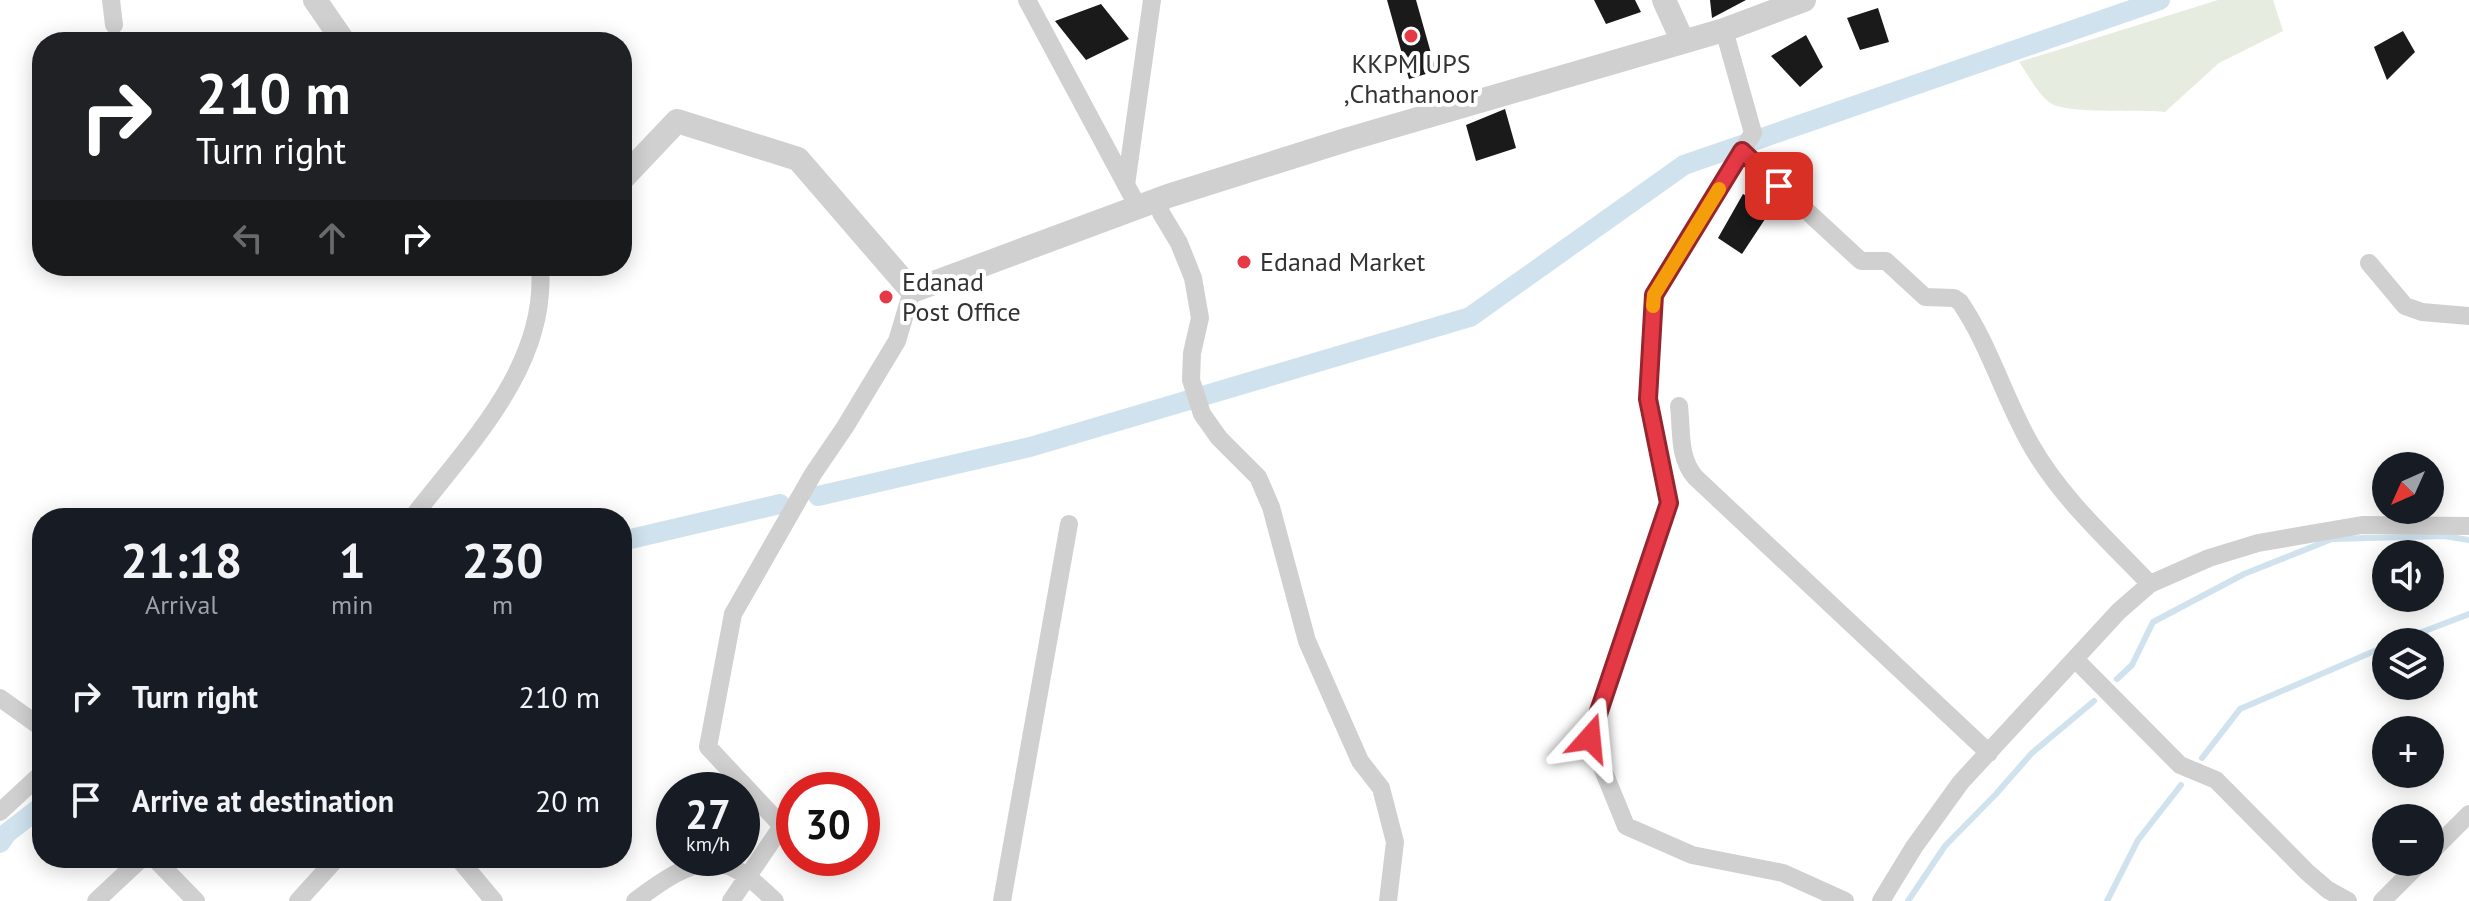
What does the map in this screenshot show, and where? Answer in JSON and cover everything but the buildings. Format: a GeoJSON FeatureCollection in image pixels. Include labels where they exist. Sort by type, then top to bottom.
{"type":"FeatureCollection","features":[{"type":"Feature","properties":{"kind":"street"},"geometry":{"type":"LineString","coordinates":[[111,0],[114,25]]}},
{"type":"Feature","properties":{"kind":"street"},"geometry":{"type":"LineString","coordinates":[[315,0],[337,32]]}},
{"type":"Feature","properties":{"kind":"street"},"geometry":{"type":"LineString","coordinates":[[1027,0],[1126,185],[1161,213],[1179,243],[1193,278],[1200,318],[1192,353],[1193,390],[1202,414],[1219,438],[1258,477],[1271,507],[1307,641],[1360,761],[1381,788],[1395,842],[1388,901]]}},
{"type":"Feature","properties":{"kind":"street"},"geometry":{"type":"LineString","coordinates":[[1126,185],[1152,0]]}},
{"type":"Feature","properties":{"kind":"street"},"geometry":{"type":"LineString","coordinates":[[1664,0],[1683,42]]}},
{"type":"Feature","properties":{"kind":"street"},"geometry":{"type":"LineString","coordinates":[[912,291],[1148,204],[1349,139],[1724,30],[1804,0]]}},
{"type":"Feature","properties":{"kind":"street"},"geometry":{"type":"LineString","coordinates":[[1724,30],[1753,133],[1654,295],[1648,399],[1669,503],[1590,738],[1626,826],[1692,855],[1783,873],[1845,901]]}},
{"type":"Feature","properties":{"kind":"street"},"geometry":{"type":"LineString","coordinates":[[632,168],[677,121],[798,159],[912,291]]}},
{"type":"Feature","properties":{"kind":"street"},"geometry":{"type":"LineString","coordinates":[[1742,151],[1861,261],[1886,261],[1925,297],[1954,298],[1960,302],[1986,348],[2030,443],[2048,472],[2061,490],[2150,584]]}},
{"type":"Feature","properties":{"kind":"street"},"geometry":{"type":"LineString","coordinates":[[2369,263],[2405,306],[2422,312],[2469,316]]}},
{"type":"Feature","properties":{"kind":"street"},"geometry":{"type":"LineString","coordinates":[[420,508],[504,397],[523,360],[542,291],[540,276]]}},
{"type":"Feature","properties":{"kind":"street"},"geometry":{"type":"LineString","coordinates":[[731,901],[782,826],[708,747],[733,614],[813,474],[897,341],[912,291]]}},
{"type":"Feature","properties":{"kind":"street"},"geometry":{"type":"LineString","coordinates":[[1679,406],[1682,451],[1686,466],[1695,477],[1989,753]]}},
{"type":"Feature","properties":{"kind":"street"},"geometry":{"type":"LineString","coordinates":[[1002,901],[1069,524]]}},
{"type":"Feature","properties":{"kind":"street"},"geometry":{"type":"LineString","coordinates":[[1881,901],[1914,847],[1961,782],[2119,611],[2150,584],[2209,558],[2258,543],[2362,525],[2469,526]]}},
{"type":"Feature","properties":{"kind":"street"},"geometry":{"type":"LineString","coordinates":[[2075,659],[2180,765],[2216,780],[2307,872],[2328,890],[2348,901]]}},
{"type":"Feature","properties":{"kind":"street"},"geometry":{"type":"LineString","coordinates":[[0,698],[32,721]]}},
{"type":"Feature","properties":{"kind":"street"},"geometry":{"type":"LineString","coordinates":[[0,812],[32,782]]}},
{"type":"Feature","properties":{"kind":"street"},"geometry":{"type":"LineString","coordinates":[[2444,839],[2469,814]]}},
{"type":"Feature","properties":{"kind":"street"},"geometry":{"type":"LineString","coordinates":[[635,901],[689,867],[710,863],[729,866],[775,901]]}},
{"type":"Feature","properties":{"kind":"street"},"geometry":{"type":"LineString","coordinates":[[96,901],[131,868]]}},
{"type":"Feature","properties":{"kind":"street"},"geometry":{"type":"LineString","coordinates":[[164,868],[196,901]]}},
{"type":"Feature","properties":{"kind":"street"},"geometry":{"type":"LineString","coordinates":[[298,901],[328,868]]}},
{"type":"Feature","properties":{"kind":"street"},"geometry":{"type":"LineString","coordinates":[[466,868],[494,901]]}},
{"type":"Feature","properties":{"kind":"street"},"geometry":{"type":"LineString","coordinates":[[2382,901],[2407,876]]}},
{"type":"Feature","properties":{"kind":"shaded area"},"geometry":{"type":"Polygon","coordinates":[[[2218,0],[2273,0],[2283,31],[2219,63],[2165,112],[2086,110],[2058,106],[2041,94],[2019,62],[2218,0]]]}},
{"type":"Feature","properties":{"kind":"waterway"},"geometry":{"type":"LineString","coordinates":[[818,496],[1030,447],[1470,317],[1684,165],[2160,0]]}},
{"type":"Feature","properties":{"kind":"waterway"},"geometry":{"type":"LineString","coordinates":[[632,539],[780,504]]}},
{"type":"Feature","properties":{"kind":"waterway"},"geometry":{"type":"LineString","coordinates":[[2117,679],[2132,665],[2153,622],[2244,574],[2332,539],[2444,536],[2469,540]]}},
{"type":"Feature","properties":{"kind":"waterway"},"geometry":{"type":"LineString","coordinates":[[2432,628],[2469,614]]}},
{"type":"Feature","properties":{"kind":"waterway"},"geometry":{"type":"LineString","coordinates":[[2202,758],[2240,709],[2372,652]]}},
{"type":"Feature","properties":{"kind":"waterway"},"geometry":{"type":"LineString","coordinates":[[1908,901],[1945,846],[2032,753],[2094,701]]}},
{"type":"Feature","properties":{"kind":"waterway"},"geometry":{"type":"LineString","coordinates":[[2107,901],[2138,840],[2181,785]]}},
{"type":"Feature","properties":{"kind":"waterway"},"geometry":{"type":"LineString","coordinates":[[0,843],[7,833],[32,814]]}},
{"type":"Feature","properties":{"kind":"slow traffic"},"geometry":{"type":"LineString","coordinates":[[1653,306],[1654,295],[1719,189]]}},
{"type":"Feature","properties":{"kind":"place","name":"KKPM UPS ,Chathanoor"},"geometry":{"type":"Point","coordinates":[1411,36]}},
{"type":"Feature","properties":{"kind":"place","name":"Edanad Market"},"geometry":{"type":"Point","coordinates":[1244,262]}},
{"type":"Feature","properties":{"kind":"place","name":"Edanad Post Office"},"geometry":{"type":"Point","coordinates":[886,297]}},
{"type":"Feature","properties":{"kind":"route"},"geometry":{"type":"LineString","coordinates":[[1590,738],[1669,503],[1648,399],[1654,295],[1742,151],[1779,186]]}}]}
